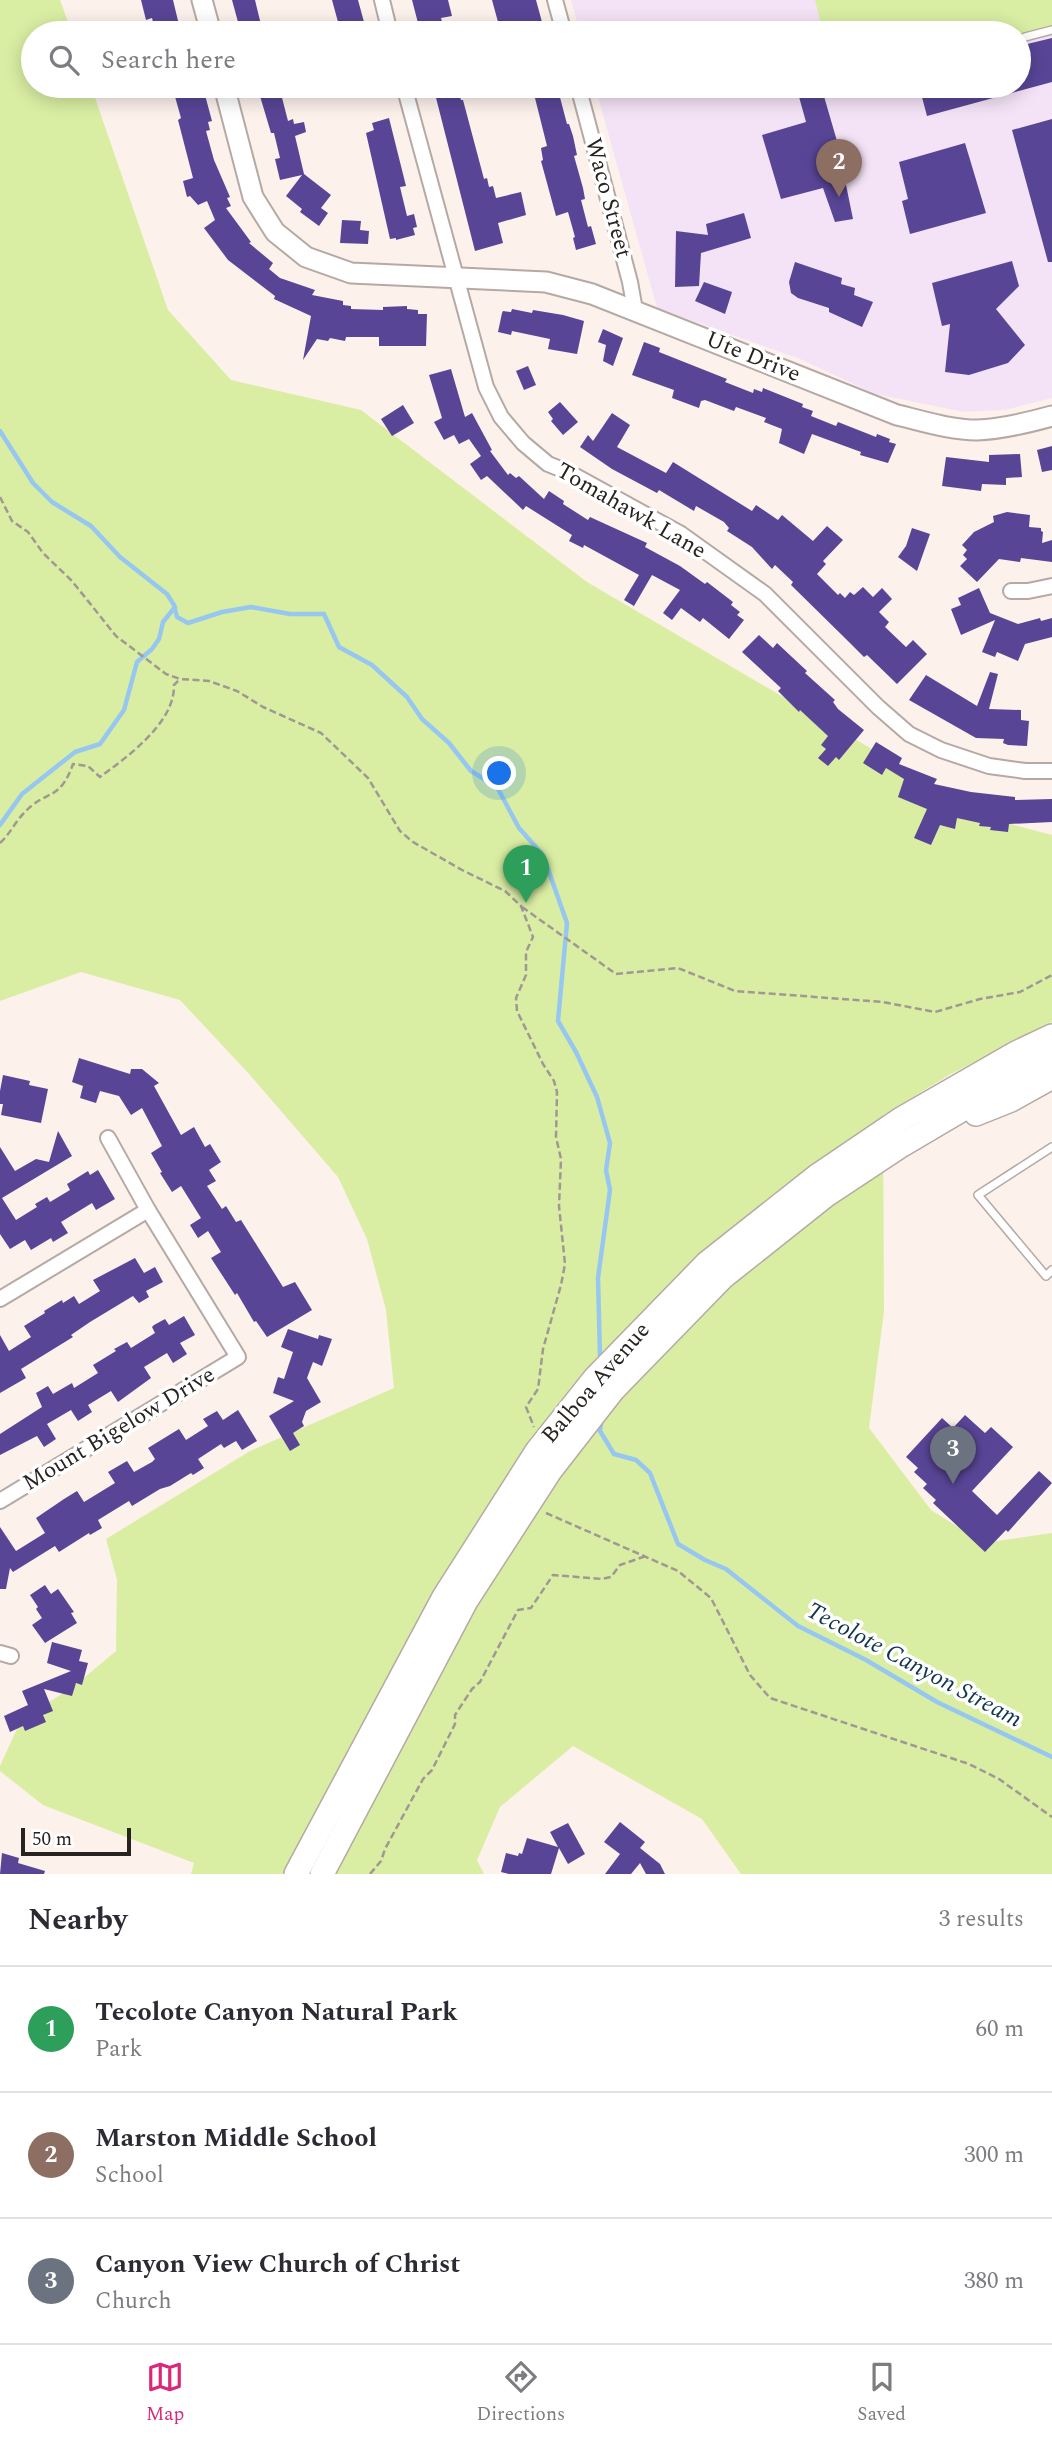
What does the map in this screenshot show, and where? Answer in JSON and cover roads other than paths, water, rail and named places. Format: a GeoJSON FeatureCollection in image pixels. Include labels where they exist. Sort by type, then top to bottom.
{"type":"FeatureCollection","features":[{"type":"Feature","properties":{"kind":"main road","name":"Balboa Avenue"},"geometry":{"type":"LineString","coordinates":[[296,1874],[444,1597],[540,1447],[595,1378],[707,1263],[817,1176],[901,1119],[1016,1053],[1052,1036]]}},
{"type":"Feature","properties":{"kind":"main road","name":"Balboa Avenue"},"geometry":{"type":"LineString","coordinates":[[321,1874],[466,1601],[550,1471],[613,1390],[723,1278],[825,1196],[902,1145],[1052,1059]]}},
{"type":"Feature","properties":{"kind":"main road"},"geometry":{"type":"LineString","coordinates":[[902,1145],[1011,1100],[1052,1077]]}},
{"type":"Feature","properties":{"kind":"street"},"geometry":{"type":"LineString","coordinates":[[202,0],[208,21]]}},
{"type":"Feature","properties":{"kind":"street"},"geometry":{"type":"LineString","coordinates":[[382,0],[387,21]]}},
{"type":"Feature","properties":{"kind":"street"},"geometry":{"type":"LineString","coordinates":[[555,0],[561,21]]}},
{"type":"Feature","properties":{"kind":"street","name":"Ute Drive"},"geometry":{"type":"LineString","coordinates":[[227,98],[253,197],[275,232],[306,257],[351,273],[546,282],[592,294],[897,415],[947,427],[975,430],[1012,427],[1052,416]]}},
{"type":"Feature","properties":{"kind":"street","name":"Tomahawk Lane"},"geometry":{"type":"LineString","coordinates":[[407,98],[486,387],[502,417],[523,443],[548,464],[568,472],[681,534],[765,594],[878,707],[909,734],[941,750],[989,766],[1025,771],[1052,771]]}},
{"type":"Feature","properties":{"kind":"street","name":"Waco Street"},"geometry":{"type":"LineString","coordinates":[[581,98],[635,310]]}},
{"type":"Feature","properties":{"kind":"street"},"geometry":{"type":"LineString","coordinates":[[1011,591],[1028,592],[1052,586]]}},
{"type":"Feature","properties":{"kind":"street"},"geometry":{"type":"LineString","coordinates":[[2,1294],[148,1210],[108,1138]]}},
{"type":"Feature","properties":{"kind":"street","name":"Mount Bigelow Drive"},"geometry":{"type":"LineString","coordinates":[[0,1502],[238,1357],[148,1210]]}},
{"type":"Feature","properties":{"kind":"lane"},"geometry":{"type":"LineString","coordinates":[[1031,35],[1052,30]]}},
{"type":"Feature","properties":{"kind":"lane"},"geometry":{"type":"LineString","coordinates":[[1052,1147],[978,1195],[1046,1276],[1052,1270]]}},
{"type":"Feature","properties":{"kind":"waterway","name":"Tecolote Canyon Stream"},"geometry":{"type":"LineString","coordinates":[[0,431],[33,483],[52,502],[91,526],[120,557],[167,594],[177,617],[188,623],[222,612],[251,607],[290,614],[324,614],[339,647],[372,665],[407,697],[422,719],[449,743],[471,771],[497,787],[519,828],[543,855],[567,923],[558,1021],[597,1097],[610,1143],[606,1170],[610,1190],[598,1278],[600,1356]]}},
{"type":"Feature","properties":{"kind":"waterway"},"geometry":{"type":"LineString","coordinates":[[0,825],[22,794],[75,752],[100,744],[124,710],[137,662],[159,639],[163,622],[175,607]]}},
{"type":"Feature","properties":{"kind":"waterway","name":"Tecolote Canyon Stream"},"geometry":{"type":"LineString","coordinates":[[601,1424],[600,1431],[614,1454],[636,1460],[650,1473],[678,1544],[726,1569],[798,1626],[866,1660],[937,1702],[1052,1757]]}},
{"type":"Feature","properties":{"kind":"place","name":"Marston Middle School"},"geometry":{"type":"Point","coordinates":[839,197]}},
{"type":"Feature","properties":{"kind":"place","name":"Tecolote Canyon Natural Park"},"geometry":{"type":"Point","coordinates":[526,903]}},
{"type":"Feature","properties":{"kind":"place","name":"Canyon View Church of Christ"},"geometry":{"type":"Point","coordinates":[953,1484]}}]}
